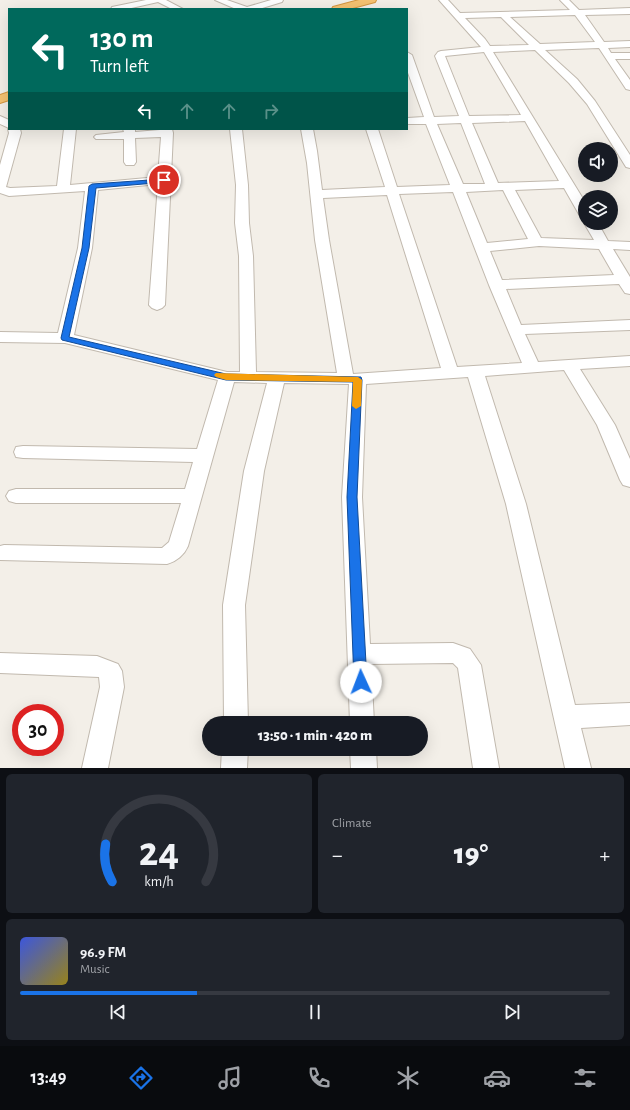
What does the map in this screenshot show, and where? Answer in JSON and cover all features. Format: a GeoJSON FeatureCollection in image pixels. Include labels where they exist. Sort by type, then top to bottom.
{"type":"FeatureCollection","features":[{"type":"Feature","properties":{"kind":"highway"},"geometry":{"type":"LineString","coordinates":[[341,8],[371,0]]}},
{"type":"Feature","properties":{"kind":"highway"},"geometry":{"type":"LineString","coordinates":[[355,8],[385,0]]}},
{"type":"Feature","properties":{"kind":"street"},"geometry":{"type":"LineString","coordinates":[[120,8],[158,0],[177,8]]}},
{"type":"Feature","properties":{"kind":"street"},"geometry":{"type":"LineString","coordinates":[[219,0],[241,8]]}},
{"type":"Feature","properties":{"kind":"street"},"geometry":{"type":"LineString","coordinates":[[253,8],[279,0]]}},
{"type":"Feature","properties":{"kind":"street"},"geometry":{"type":"LineString","coordinates":[[443,0],[482,41],[578,202]]}},
{"type":"Feature","properties":{"kind":"street"},"geometry":{"type":"LineString","coordinates":[[564,0],[577,12],[602,44],[630,87]]}},
{"type":"Feature","properties":{"kind":"street"},"geometry":{"type":"LineString","coordinates":[[458,16],[577,12],[629,6]]}},
{"type":"Feature","properties":{"kind":"street"},"geometry":{"type":"LineString","coordinates":[[502,14],[573,81],[591,103],[630,164]]}},
{"type":"Feature","properties":{"kind":"street"},"geometry":{"type":"LineString","coordinates":[[493,188],[464,119],[440,56],[446,53],[487,49],[630,44]]}},
{"type":"Feature","properties":{"kind":"street"},"geometry":{"type":"LineString","coordinates":[[609,56],[630,56]]}},
{"type":"Feature","properties":{"kind":"street"},"geometry":{"type":"LineString","coordinates":[[408,61],[412,86],[429,120],[482,247],[496,285],[532,368]]}},
{"type":"Feature","properties":{"kind":"street"},"geometry":{"type":"LineString","coordinates":[[408,121],[527,118]]}},
{"type":"Feature","properties":{"kind":"street"},"geometry":{"type":"LineString","coordinates":[[0,186],[15,133],[14,130]]}},
{"type":"Feature","properties":{"kind":"street"},"geometry":{"type":"LineString","coordinates":[[63,189],[70,130]]}},
{"type":"Feature","properties":{"kind":"street"},"geometry":{"type":"LineString","coordinates":[[236,130],[242,185],[242,223],[246,256],[248,378]]}},
{"type":"Feature","properties":{"kind":"street"},"geometry":{"type":"LineString","coordinates":[[307,130],[312,146],[316,194],[352,379],[352,497],[362,716]]}},
{"type":"Feature","properties":{"kind":"street"},"geometry":{"type":"LineString","coordinates":[[372,130],[451,373]]}},
{"type":"Feature","properties":{"kind":"street"},"geometry":{"type":"LineString","coordinates":[[100,137],[129,132],[166,131],[157,305]]}},
{"type":"Feature","properties":{"kind":"street"},"geometry":{"type":"LineString","coordinates":[[129,132],[130,162]]}},
{"type":"Feature","properties":{"kind":"street"},"geometry":{"type":"LineString","coordinates":[[0,189],[9,192],[164,180]]}},
{"type":"Feature","properties":{"kind":"street"},"geometry":{"type":"LineString","coordinates":[[316,194],[458,190],[567,184]]}},
{"type":"Feature","properties":{"kind":"street"},"geometry":{"type":"LineString","coordinates":[[65,338],[85,248],[92,186]]}},
{"type":"Feature","properties":{"kind":"street"},"geometry":{"type":"LineString","coordinates":[[506,187],[536,241],[534,243]]}},
{"type":"Feature","properties":{"kind":"street"},"geometry":{"type":"LineString","coordinates":[[496,285],[627,285],[595,230]]}},
{"type":"Feature","properties":{"kind":"street"},"geometry":{"type":"LineString","coordinates":[[482,247],[539,242],[630,246]]}},
{"type":"Feature","properties":{"kind":"street"},"geometry":{"type":"LineString","coordinates":[[516,330],[630,325]]}},
{"type":"Feature","properties":{"kind":"street"},"geometry":{"type":"LineString","coordinates":[[0,337],[65,338],[226,377],[248,378],[352,379],[630,361]]}},
{"type":"Feature","properties":{"kind":"street"},"geometry":{"type":"LineString","coordinates":[[569,365],[606,425],[630,480]]}},
{"type":"Feature","properties":{"kind":"street"},"geometry":{"type":"LineString","coordinates":[[475,372],[516,504],[578,768]]}},
{"type":"Feature","properties":{"kind":"street"},"geometry":{"type":"LineString","coordinates":[[4,553],[167,556],[178,546],[226,377]]}},
{"type":"Feature","properties":{"kind":"street"},"geometry":{"type":"LineString","coordinates":[[236,716],[234,605],[254,471],[276,378]]}},
{"type":"Feature","properties":{"kind":"street"},"geometry":{"type":"LineString","coordinates":[[23,452],[204,456]]}},
{"type":"Feature","properties":{"kind":"street"},"geometry":{"type":"LineString","coordinates":[[16,496],[193,496]]}},
{"type":"Feature","properties":{"kind":"street"},"geometry":{"type":"LineString","coordinates":[[360,654],[454,653],[462,656],[469,665],[486,768]]}},
{"type":"Feature","properties":{"kind":"street"},"geometry":{"type":"LineString","coordinates":[[0,663],[97,666],[110,671],[112,688],[95,768]]}},
{"type":"Feature","properties":{"kind":"street"},"geometry":{"type":"LineString","coordinates":[[565,717],[630,714]]}},
{"type":"Feature","properties":{"kind":"street"},"geometry":{"type":"LineString","coordinates":[[234,768],[235,756]]}},
{"type":"Feature","properties":{"kind":"street"},"geometry":{"type":"LineString","coordinates":[[364,756],[364,768]]}},
{"type":"Feature","properties":{"kind":"slow traffic"},"geometry":{"type":"LineString","coordinates":[[219,375],[226,377],[358,380],[356,406]]}},
{"type":"Feature","properties":{"kind":"route"},"geometry":{"type":"LineString","coordinates":[[164,180],[92,186],[85,248],[65,338],[226,377],[358,380],[352,497],[361,682]]}}]}
